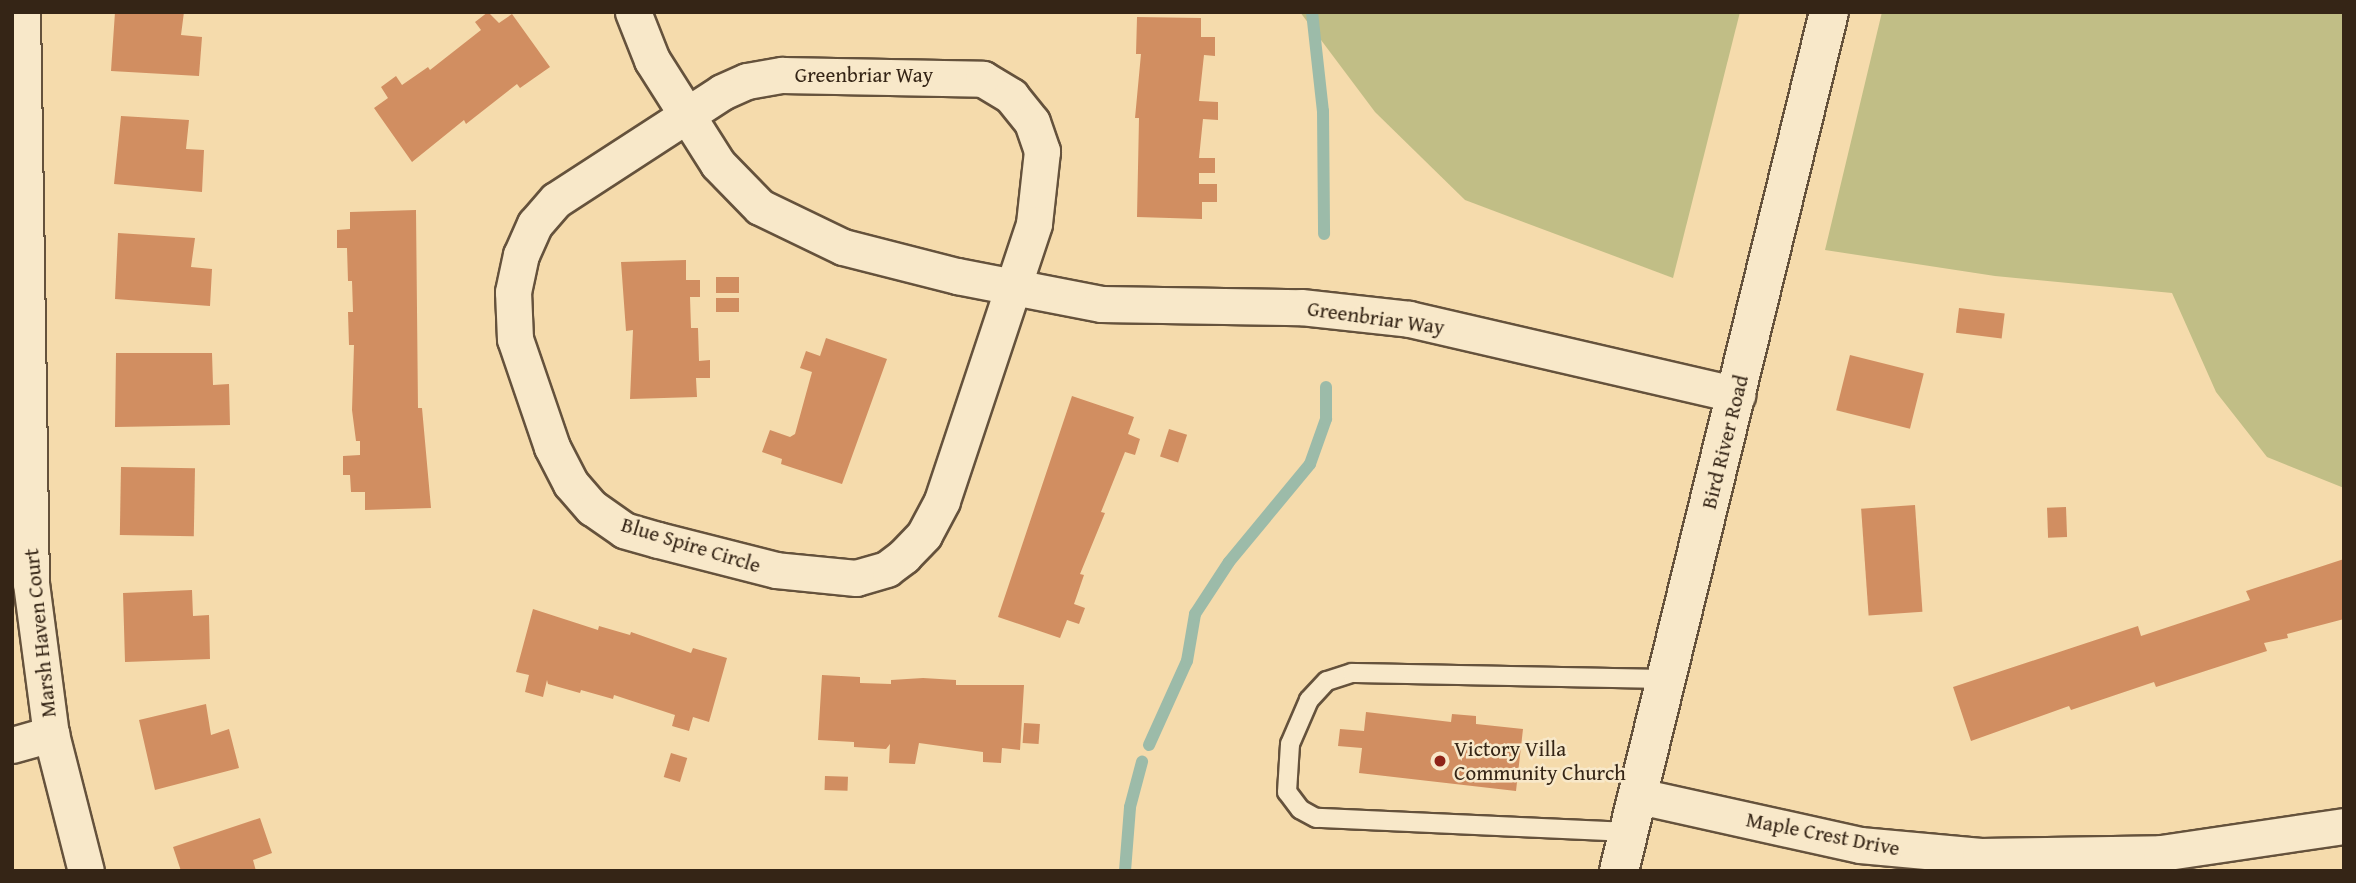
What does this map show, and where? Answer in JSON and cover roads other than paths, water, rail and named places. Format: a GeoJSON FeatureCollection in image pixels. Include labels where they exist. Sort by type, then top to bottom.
{"type":"FeatureCollection","features":[{"type":"Feature","properties":{"kind":"street","name":"Greenbriar Way"},"geometry":{"type":"LineString","coordinates":[[633,12],[652,60],[685,116],[718,164],[760,207],[798,229],[882,258],[1101,304],[1301,307],[1409,319],[1737,395]]}},
{"type":"Feature","properties":{"kind":"street","name":"Bird River Road"},"geometry":{"type":"LineString","coordinates":[[1619,871],[1829,12]]}},
{"type":"Feature","properties":{"kind":"street","name":"Marsh Haven Court"},"geometry":{"type":"LineString","coordinates":[[18,30],[20,264],[31,583],[51,734],[86,871]]}},
{"type":"Feature","properties":{"kind":"street","name":"Greenbriar Way"},"geometry":{"type":"LineString","coordinates":[[685,116],[747,81],[782,75],[983,79],[1011,96],[1032,121],[1042,151],[1034,224],[1010,287]]}},
{"type":"Feature","properties":{"kind":"street","name":"Blue Spire Circle"},"geometry":{"type":"LineString","coordinates":[[685,116],[556,200],[535,224],[521,255],[513,292],[516,339],[552,447],[578,492],[592,508],[624,530],[776,570],[822,578],[856,578],[887,569],[924,535],[942,501],[1010,287]]}},
{"type":"Feature","properties":{"kind":"street"},"geometry":{"type":"LineString","coordinates":[[12,745],[51,734]]}},
{"type":"Feature","properties":{"kind":"street","name":"Maple Crest Drive"},"geometry":{"type":"LineString","coordinates":[[1634,814],[1860,845],[1980,856],[2161,853],[2344,826]]}},
{"type":"Feature","properties":{"kind":"lane"},"geometry":{"type":"LineString","coordinates":[[1634,814],[1316,818],[1300,808],[1287,792],[1290,744],[1309,700],[1327,681],[1352,673],[1668,679]]}},
{"type":"Feature","properties":{"kind":"waterway"},"geometry":{"type":"LineString","coordinates":[[1312,12],[1323,111],[1324,234]]}},
{"type":"Feature","properties":{"kind":"waterway"},"geometry":{"type":"LineString","coordinates":[[1149,745],[1187,661],[1195,614],[1229,562],[1310,464],[1326,419],[1326,387]]}},
{"type":"Feature","properties":{"kind":"waterway"},"geometry":{"type":"LineString","coordinates":[[1125,871],[1130,807],[1142,762]]}},
{"type":"Feature","properties":{"kind":"place","name":"Victory Villa Community Church"},"geometry":{"type":"Point","coordinates":[1440,761]}}]}
